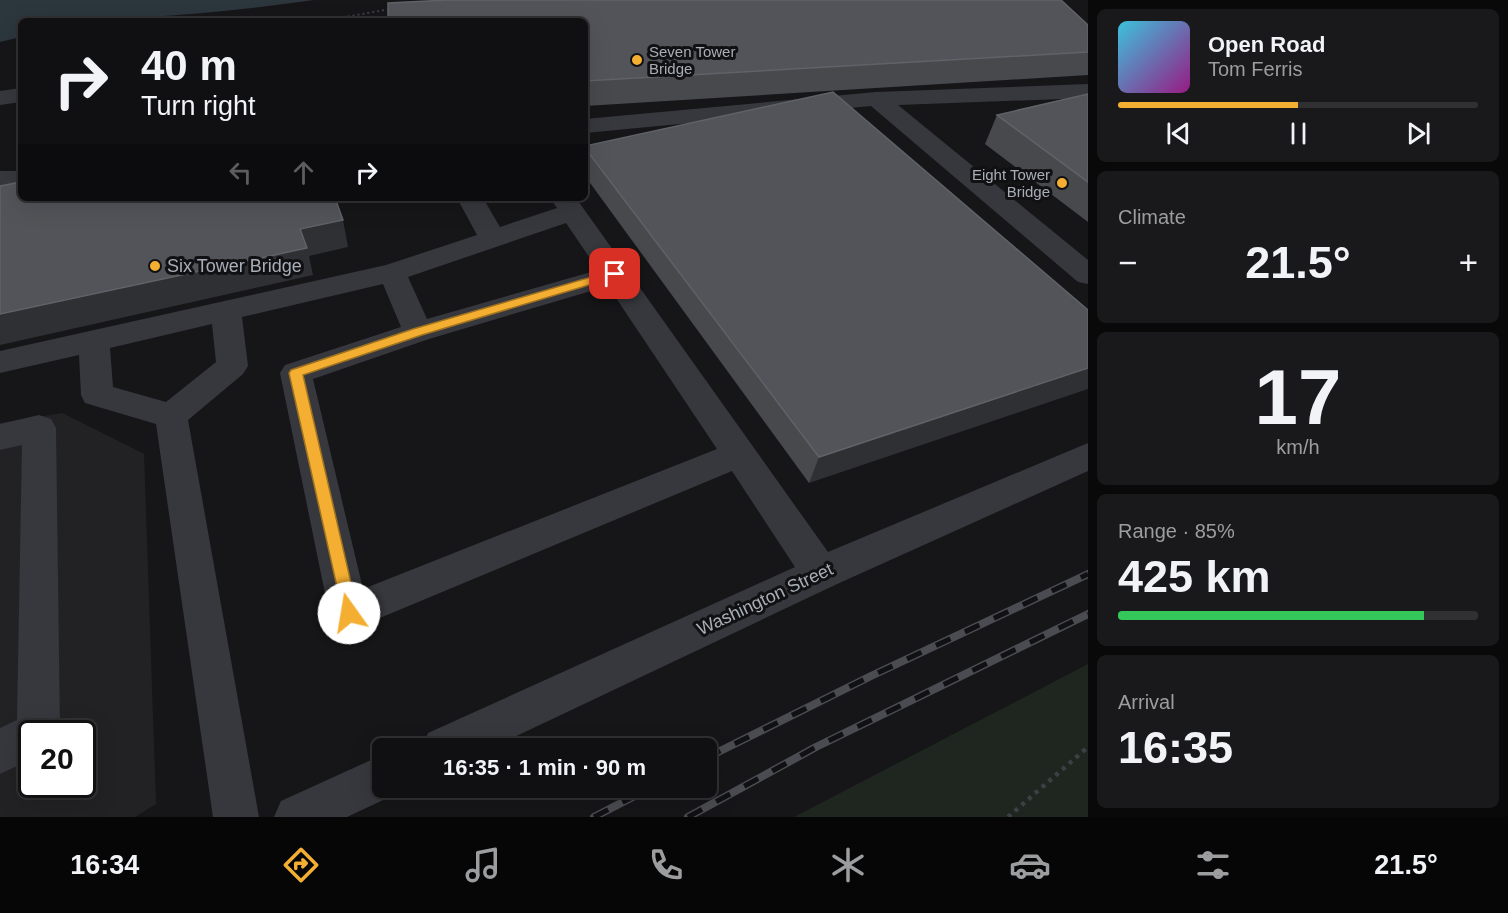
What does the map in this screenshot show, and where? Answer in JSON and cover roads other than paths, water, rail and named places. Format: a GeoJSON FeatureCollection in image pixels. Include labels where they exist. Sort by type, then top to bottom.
{"type":"FeatureCollection","features":[{"type":"Feature","properties":{"kind":"street"},"geometry":{"type":"LineString","coordinates":[[588,126],[876,99],[1088,92]]}},
{"type":"Feature","properties":{"kind":"street"},"geometry":{"type":"LineString","coordinates":[[0,98],[18,95]]}},
{"type":"Feature","properties":{"kind":"street"},"geometry":{"type":"LineString","coordinates":[[876,99],[1088,275]]}},
{"type":"Feature","properties":{"kind":"street"},"geometry":{"type":"LineString","coordinates":[[0,179],[18,179]]}},
{"type":"Feature","properties":{"kind":"street"},"geometry":{"type":"LineString","coordinates":[[472,201],[493,239]]}},
{"type":"Feature","properties":{"kind":"street"},"geometry":{"type":"LineString","coordinates":[[0,362],[392,273],[493,239],[568,205],[821,573]]}},
{"type":"Feature","properties":{"kind":"street"},"geometry":{"type":"LineString","coordinates":[[392,273],[418,332]]}},
{"type":"Feature","properties":{"kind":"street"},"geometry":{"type":"LineString","coordinates":[[615,274],[418,332],[296,373],[349,613],[739,454]]}},
{"type":"Feature","properties":{"kind":"street"},"geometry":{"type":"LineString","coordinates":[[171,416],[232,366],[226,311]]}},
{"type":"Feature","properties":{"kind":"street"},"geometry":{"type":"LineString","coordinates":[[94,341],[97,395],[171,416]]}},
{"type":"Feature","properties":{"kind":"street"},"geometry":{"type":"LineString","coordinates":[[171,416],[236,817]]}},
{"type":"Feature","properties":{"kind":"street"},"geometry":{"type":"LineString","coordinates":[[0,437],[39,428],[38,720]]}},
{"type":"Feature","properties":{"kind":"street","name":"Washington Street"},"geometry":{"type":"LineString","coordinates":[[466,738],[821,573],[1088,457]]}},
{"type":"Feature","properties":{"kind":"street"},"geometry":{"type":"LineString","coordinates":[[0,752],[18,742]]}},
{"type":"Feature","properties":{"kind":"street"},"geometry":{"type":"LineString","coordinates":[[297,817],[372,782]]}},
{"type":"Feature","properties":{"kind":"railway"},"geometry":{"type":"LineString","coordinates":[[717,753],[871,676],[1088,574]]}},
{"type":"Feature","properties":{"kind":"railway"},"geometry":{"type":"LineString","coordinates":[[688,817],[816,747],[1088,614]]}},
{"type":"Feature","properties":{"kind":"railway"},"geometry":{"type":"LineString","coordinates":[[594,817],[631,798]]}},
{"type":"Feature","properties":{"kind":"place","name":"Seven Tower Bridge"},"geometry":{"type":"Point","coordinates":[637,60]}},
{"type":"Feature","properties":{"kind":"place","name":"Eight Tower Bridge"},"geometry":{"type":"Point","coordinates":[1062,183]}},
{"type":"Feature","properties":{"kind":"place","name":"Six Tower Bridge"},"geometry":{"type":"Point","coordinates":[155,266]}}]}
